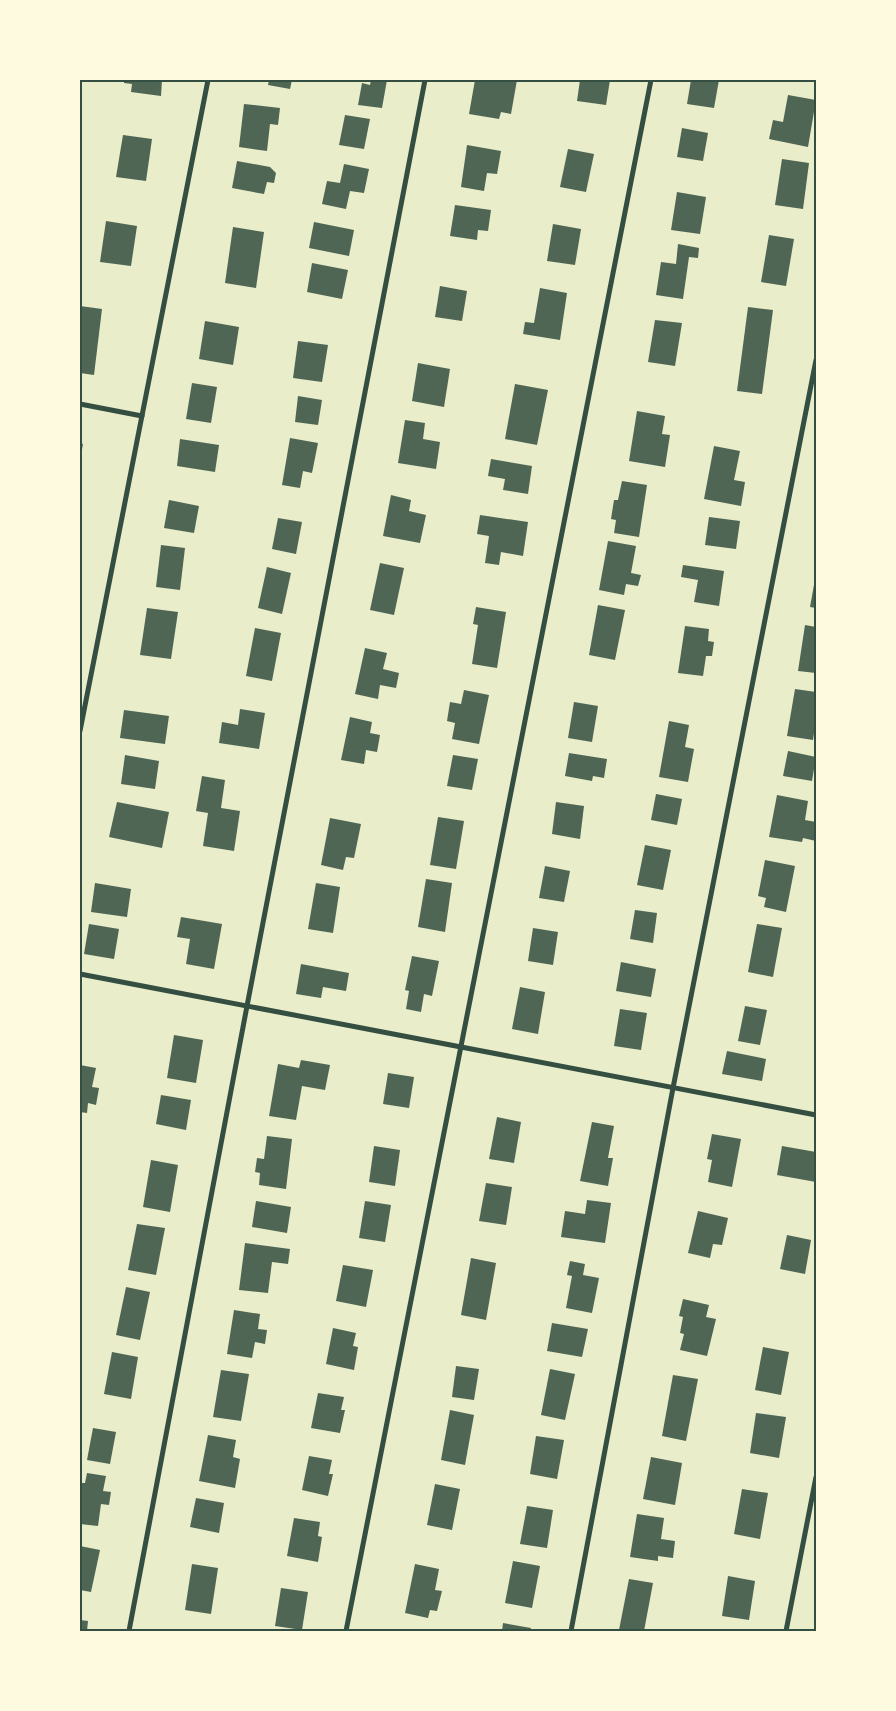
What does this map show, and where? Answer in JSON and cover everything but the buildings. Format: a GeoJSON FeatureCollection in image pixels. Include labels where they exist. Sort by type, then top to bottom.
{"type":"FeatureCollection","features":[{"type":"Feature","properties":{"kind":"street"},"geometry":{"type":"LineString","coordinates":[[80,731],[208,80]]}},
{"type":"Feature","properties":{"kind":"street"},"geometry":{"type":"LineString","coordinates":[[129,1631],[425,80]]}},
{"type":"Feature","properties":{"kind":"street"},"geometry":{"type":"LineString","coordinates":[[346,1631],[651,80]]}},
{"type":"Feature","properties":{"kind":"street"},"geometry":{"type":"LineString","coordinates":[[571,1631],[673,1088],[816,360]]}},
{"type":"Feature","properties":{"kind":"street"},"geometry":{"type":"LineString","coordinates":[[80,404],[142,416]]}},
{"type":"Feature","properties":{"kind":"street"},"geometry":{"type":"LineString","coordinates":[[80,974],[816,1115]]}},
{"type":"Feature","properties":{"kind":"street"},"geometry":{"type":"LineString","coordinates":[[786,1631],[816,1477]]}}]}
